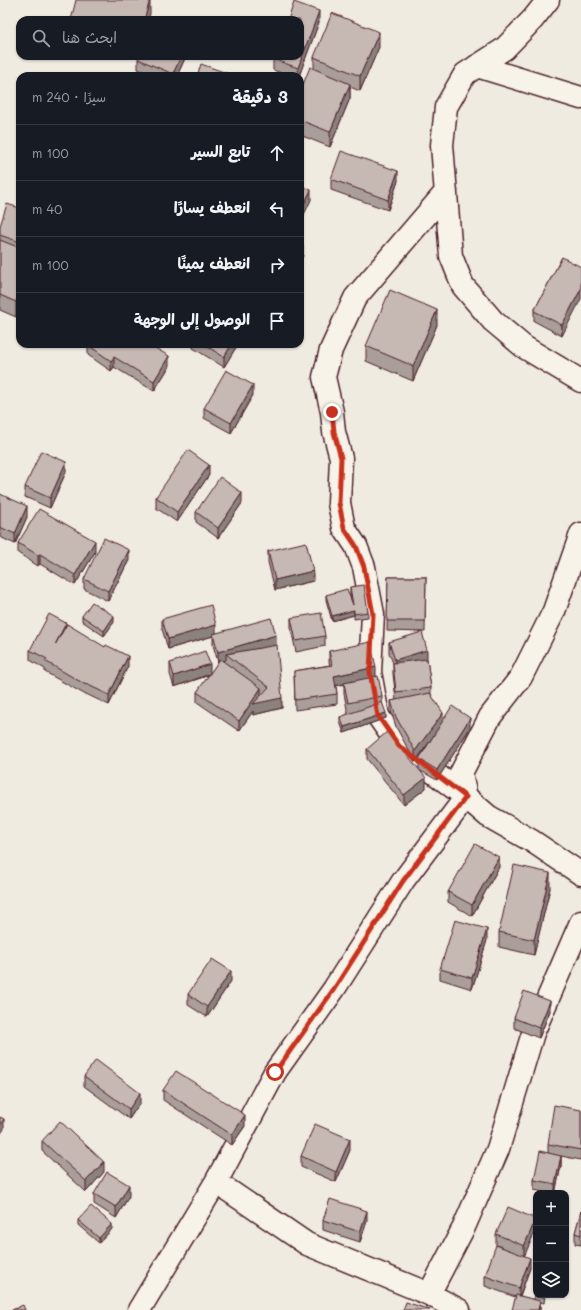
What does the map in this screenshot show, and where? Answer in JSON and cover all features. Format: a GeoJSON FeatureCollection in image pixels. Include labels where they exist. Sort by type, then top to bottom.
{"type":"FeatureCollection","features":[{"type":"Feature","properties":{"kind":"street"},"geometry":{"type":"LineString","coordinates":[[548,0],[534,19],[504,48],[465,74],[446,107],[442,145],[451,256],[463,286],[494,321],[524,348],[581,381]]}},
{"type":"Feature","properties":{"kind":"street"},"geometry":{"type":"LineString","coordinates":[[477,66],[581,98]]}},
{"type":"Feature","properties":{"kind":"street"},"geometry":{"type":"LineString","coordinates":[[446,192],[355,298],[331,350],[324,377],[332,412],[334,432],[341,458],[339,503],[344,528],[356,546],[364,567],[373,614],[370,672],[378,716],[399,746],[466,797],[488,816],[532,841],[581,874]]}},
{"type":"Feature","properties":{"kind":"street"},"geometry":{"type":"LineString","coordinates":[[139,1310],[216,1182],[275,1072],[334,989],[403,881],[466,797],[461,773],[490,717],[521,677],[548,624],[581,534]]}},
{"type":"Feature","properties":{"kind":"street"},"geometry":{"type":"LineString","coordinates":[[429,1294],[464,1227],[498,1149],[533,1033],[581,922]]}},
{"type":"Feature","properties":{"kind":"street"},"geometry":{"type":"LineString","coordinates":[[216,1182],[307,1244],[429,1294],[458,1310]]}},
{"type":"Feature","properties":{"kind":"building"},"geometry":{"type":"Polygon","coordinates":[[[76,0],[150,0],[145,16],[72,16],[76,0]]]}},
{"type":"Feature","properties":{"kind":"building"},"geometry":{"type":"Polygon","coordinates":[[[294,2],[319,11],[304,52],[304,16],[289,16],[294,2]]]}},
{"type":"Feature","properties":{"kind":"building"},"geometry":{"type":"Polygon","coordinates":[[[332,13],[379,32],[360,76],[314,57],[332,13]]]}},
{"type":"Feature","properties":{"kind":"building"},"geometry":{"type":"Polygon","coordinates":[[[140,60],[179,60],[174,72],[168,72],[140,60]]]}},
{"type":"Feature","properties":{"kind":"building"},"geometry":{"type":"Polygon","coordinates":[[[276,60],[301,60],[298,68],[276,60]]]}},
{"type":"Feature","properties":{"kind":"building"},"geometry":{"type":"Polygon","coordinates":[[[201,64],[224,72],[198,72],[201,64]]]}},
{"type":"Feature","properties":{"kind":"building"},"geometry":{"type":"Polygon","coordinates":[[[310,67],[350,84],[330,132],[304,122],[304,82],[310,67]]]}},
{"type":"Feature","properties":{"kind":"building"},"geometry":{"type":"Polygon","coordinates":[[[341,151],[398,171],[388,200],[331,179],[341,151]]]}},
{"type":"Feature","properties":{"kind":"building"},"geometry":{"type":"Polygon","coordinates":[[[304,187],[311,190],[304,204],[304,187]]]}},
{"type":"Feature","properties":{"kind":"building"},"geometry":{"type":"Polygon","coordinates":[[[7,204],[16,207],[16,241],[0,235],[0,226],[7,204]]]}},
{"type":"Feature","properties":{"kind":"building"},"geometry":{"type":"Polygon","coordinates":[[[0,240],[16,246],[16,302],[0,295],[0,240]]]}},
{"type":"Feature","properties":{"kind":"building"},"geometry":{"type":"Polygon","coordinates":[[[562,257],[581,267],[581,289],[562,325],[534,311],[562,257]]]}},
{"type":"Feature","properties":{"kind":"building"},"geometry":{"type":"Polygon","coordinates":[[[390,290],[437,310],[413,366],[366,346],[390,290]]]}},
{"type":"Feature","properties":{"kind":"building"},"geometry":{"type":"Polygon","coordinates":[[[92,348],[155,348],[169,356],[154,381],[114,357],[111,361],[92,348]]]}},
{"type":"Feature","properties":{"kind":"building"},"geometry":{"type":"Polygon","coordinates":[[[209,348],[230,348],[224,357],[209,348]]]}},
{"type":"Feature","properties":{"kind":"building"},"geometry":{"type":"Polygon","coordinates":[[[226,370],[253,385],[231,423],[204,408],[226,370]]]}},
{"type":"Feature","properties":{"kind":"building"},"geometry":{"type":"Polygon","coordinates":[[[188,450],[209,465],[177,512],[156,497],[188,450]]]}},
{"type":"Feature","properties":{"kind":"building"},"geometry":{"type":"Polygon","coordinates":[[[41,451],[66,462],[50,498],[25,487],[41,451]]]}},
{"type":"Feature","properties":{"kind":"building"},"geometry":{"type":"Polygon","coordinates":[[[220,477],[242,493],[218,528],[196,512],[220,477]]]}},
{"type":"Feature","properties":{"kind":"building"},"geometry":{"type":"Polygon","coordinates":[[[0,494],[27,506],[15,534],[0,527],[0,494]]]}},
{"type":"Feature","properties":{"kind":"building"},"geometry":{"type":"Polygon","coordinates":[[[39,509],[95,541],[75,575],[18,543],[39,509]]]}},
{"type":"Feature","properties":{"kind":"building"},"geometry":{"type":"Polygon","coordinates":[[[104,538],[129,550],[108,591],[84,579],[104,538]]]}},
{"type":"Feature","properties":{"kind":"building"},"geometry":{"type":"Polygon","coordinates":[[[306,542],[313,571],[275,580],[268,551],[306,542]]]}},
{"type":"Feature","properties":{"kind":"building"},"geometry":{"type":"Polygon","coordinates":[[[388,577],[426,577],[425,621],[387,621],[388,577]]]}},
{"type":"Feature","properties":{"kind":"building"},"geometry":{"type":"Polygon","coordinates":[[[364,585],[368,612],[354,614],[354,610],[332,616],[326,595],[347,589],[353,605],[350,587],[364,585]]]}},
{"type":"Feature","properties":{"kind":"building"},"geometry":{"type":"Polygon","coordinates":[[[92,602],[114,616],[104,631],[82,616],[92,602]]]}},
{"type":"Feature","properties":{"kind":"building"},"geometry":{"type":"Polygon","coordinates":[[[211,605],[216,625],[168,639],[162,619],[211,605]]]}},
{"type":"Feature","properties":{"kind":"building"},"geometry":{"type":"Polygon","coordinates":[[[321,613],[325,636],[296,641],[291,618],[321,613]]]}},
{"type":"Feature","properties":{"kind":"building"},"geometry":{"type":"Polygon","coordinates":[[[49,614],[66,623],[55,645],[67,624],[105,647],[106,645],[128,656],[109,695],[86,685],[45,661],[47,659],[30,650],[49,614]]]}},
{"type":"Feature","properties":{"kind":"building"},"geometry":{"type":"Polygon","coordinates":[[[271,618],[276,635],[218,652],[213,634],[271,618]]]}},
{"type":"Feature","properties":{"kind":"building"},"geometry":{"type":"Polygon","coordinates":[[[422,632],[427,650],[395,660],[389,642],[422,632]]]}},
{"type":"Feature","properties":{"kind":"building"},"geometry":{"type":"Polygon","coordinates":[[[370,642],[376,667],[334,676],[337,694],[295,700],[294,671],[332,665],[329,651],[370,642]]]}},
{"type":"Feature","properties":{"kind":"building"},"geometry":{"type":"Polygon","coordinates":[[[277,645],[282,698],[253,704],[269,687],[226,654],[277,645]]]}},
{"type":"Feature","properties":{"kind":"building"},"geometry":{"type":"Polygon","coordinates":[[[205,651],[210,664],[174,676],[170,663],[205,651]]]}},
{"type":"Feature","properties":{"kind":"building"},"geometry":{"type":"Polygon","coordinates":[[[220,659],[261,688],[239,721],[197,692],[220,659]]]}},
{"type":"Feature","properties":{"kind":"building"},"geometry":{"type":"Polygon","coordinates":[[[427,659],[431,688],[396,692],[393,663],[427,659]]]}},
{"type":"Feature","properties":{"kind":"building"},"geometry":{"type":"Polygon","coordinates":[[[378,676],[382,696],[348,703],[344,683],[378,676]]]}},
{"type":"Feature","properties":{"kind":"building"},"geometry":{"type":"Polygon","coordinates":[[[430,693],[443,713],[415,751],[396,717],[391,701],[430,693]]]}},
{"type":"Feature","properties":{"kind":"building"},"geometry":{"type":"Polygon","coordinates":[[[382,702],[386,713],[344,727],[340,717],[382,702]]]}},
{"type":"Feature","properties":{"kind":"building"},"geometry":{"type":"Polygon","coordinates":[[[452,706],[470,718],[437,770],[419,759],[452,706]]]}},
{"type":"Feature","properties":{"kind":"building"},"geometry":{"type":"Polygon","coordinates":[[[388,731],[426,778],[404,795],[367,749],[388,731]]]}},
{"type":"Feature","properties":{"kind":"building"},"geometry":{"type":"Polygon","coordinates":[[[475,844],[499,857],[472,905],[448,892],[475,844]]]}},
{"type":"Feature","properties":{"kind":"building"},"geometry":{"type":"Polygon","coordinates":[[[514,865],[550,873],[534,940],[499,932],[514,865]]]}},
{"type":"Feature","properties":{"kind":"building"},"geometry":{"type":"Polygon","coordinates":[[[455,920],[487,929],[472,978],[440,969],[455,920]]]}},
{"type":"Feature","properties":{"kind":"building"},"geometry":{"type":"Polygon","coordinates":[[[212,959],[231,971],[207,1007],[188,994],[212,959]]]}},
{"type":"Feature","properties":{"kind":"building"},"geometry":{"type":"Polygon","coordinates":[[[524,991],[550,1001],[539,1028],[514,1018],[524,991]]]}},
{"type":"Feature","properties":{"kind":"building"},"geometry":{"type":"Polygon","coordinates":[[[96,1060],[140,1093],[129,1109],[84,1076],[96,1060]]]}},
{"type":"Feature","properties":{"kind":"building"},"geometry":{"type":"Polygon","coordinates":[[[176,1071],[245,1115],[232,1135],[163,1090],[176,1071]]]}},
{"type":"Feature","properties":{"kind":"building"},"geometry":{"type":"Polygon","coordinates":[[[554,1105],[581,1110],[581,1150],[548,1144],[554,1105]]]}},
{"type":"Feature","properties":{"kind":"building"},"geometry":{"type":"Polygon","coordinates":[[[0,1117],[4,1119],[0,1125],[0,1117]]]}},
{"type":"Feature","properties":{"kind":"building"},"geometry":{"type":"Polygon","coordinates":[[[60,1121],[104,1162],[86,1181],[42,1141],[60,1121]]]}},
{"type":"Feature","properties":{"kind":"building"},"geometry":{"type":"Polygon","coordinates":[[[315,1124],[350,1139],[336,1172],[301,1156],[315,1124]]]}},
{"type":"Feature","properties":{"kind":"building"},"geometry":{"type":"Polygon","coordinates":[[[540,1151],[561,1156],[555,1184],[534,1180],[540,1151]]]}},
{"type":"Feature","properties":{"kind":"building"},"geometry":{"type":"Polygon","coordinates":[[[107,1172],[129,1185],[116,1207],[94,1194],[107,1172]]]}},
{"type":"Feature","properties":{"kind":"building"},"geometry":{"type":"Polygon","coordinates":[[[330,1199],[367,1211],[360,1232],[323,1220],[330,1199]]]}},
{"type":"Feature","properties":{"kind":"building"},"geometry":{"type":"Polygon","coordinates":[[[91,1206],[112,1224],[99,1238],[78,1220],[91,1206]]]}},
{"type":"Feature","properties":{"kind":"building"},"geometry":{"type":"Polygon","coordinates":[[[508,1207],[533,1218],[533,1226],[524,1246],[496,1234],[508,1207]]]}},
{"type":"Feature","properties":{"kind":"building"},"geometry":{"type":"Polygon","coordinates":[[[581,1211],[581,1235],[575,1233],[581,1211]]]}},
{"type":"Feature","properties":{"kind":"building"},"geometry":{"type":"Polygon","coordinates":[[[496,1245],[530,1258],[519,1288],[485,1276],[496,1245]]]}},
{"type":"Feature","properties":{"kind":"building"},"geometry":{"type":"Polygon","coordinates":[[[516,1295],[540,1301],[538,1310],[512,1310],[516,1295]]]}},
{"type":"Feature","properties":{"kind":"building"},"geometry":{"type":"Polygon","coordinates":[[[406,1302],[430,1310],[403,1310],[406,1302]]]}},
{"type":"Feature","properties":{"kind":"building"},"geometry":{"type":"Polygon","coordinates":[[[23,1305],[25,1310],[12,1310],[23,1305]]]}},
{"type":"Feature","properties":{"kind":"route"},"geometry":{"type":"LineString","coordinates":[[275,1072],[334,989],[403,881],[466,797],[399,746],[378,716],[370,672],[373,614],[364,567],[356,546],[344,528],[339,503],[341,458],[334,432],[332,412]]}}]}
